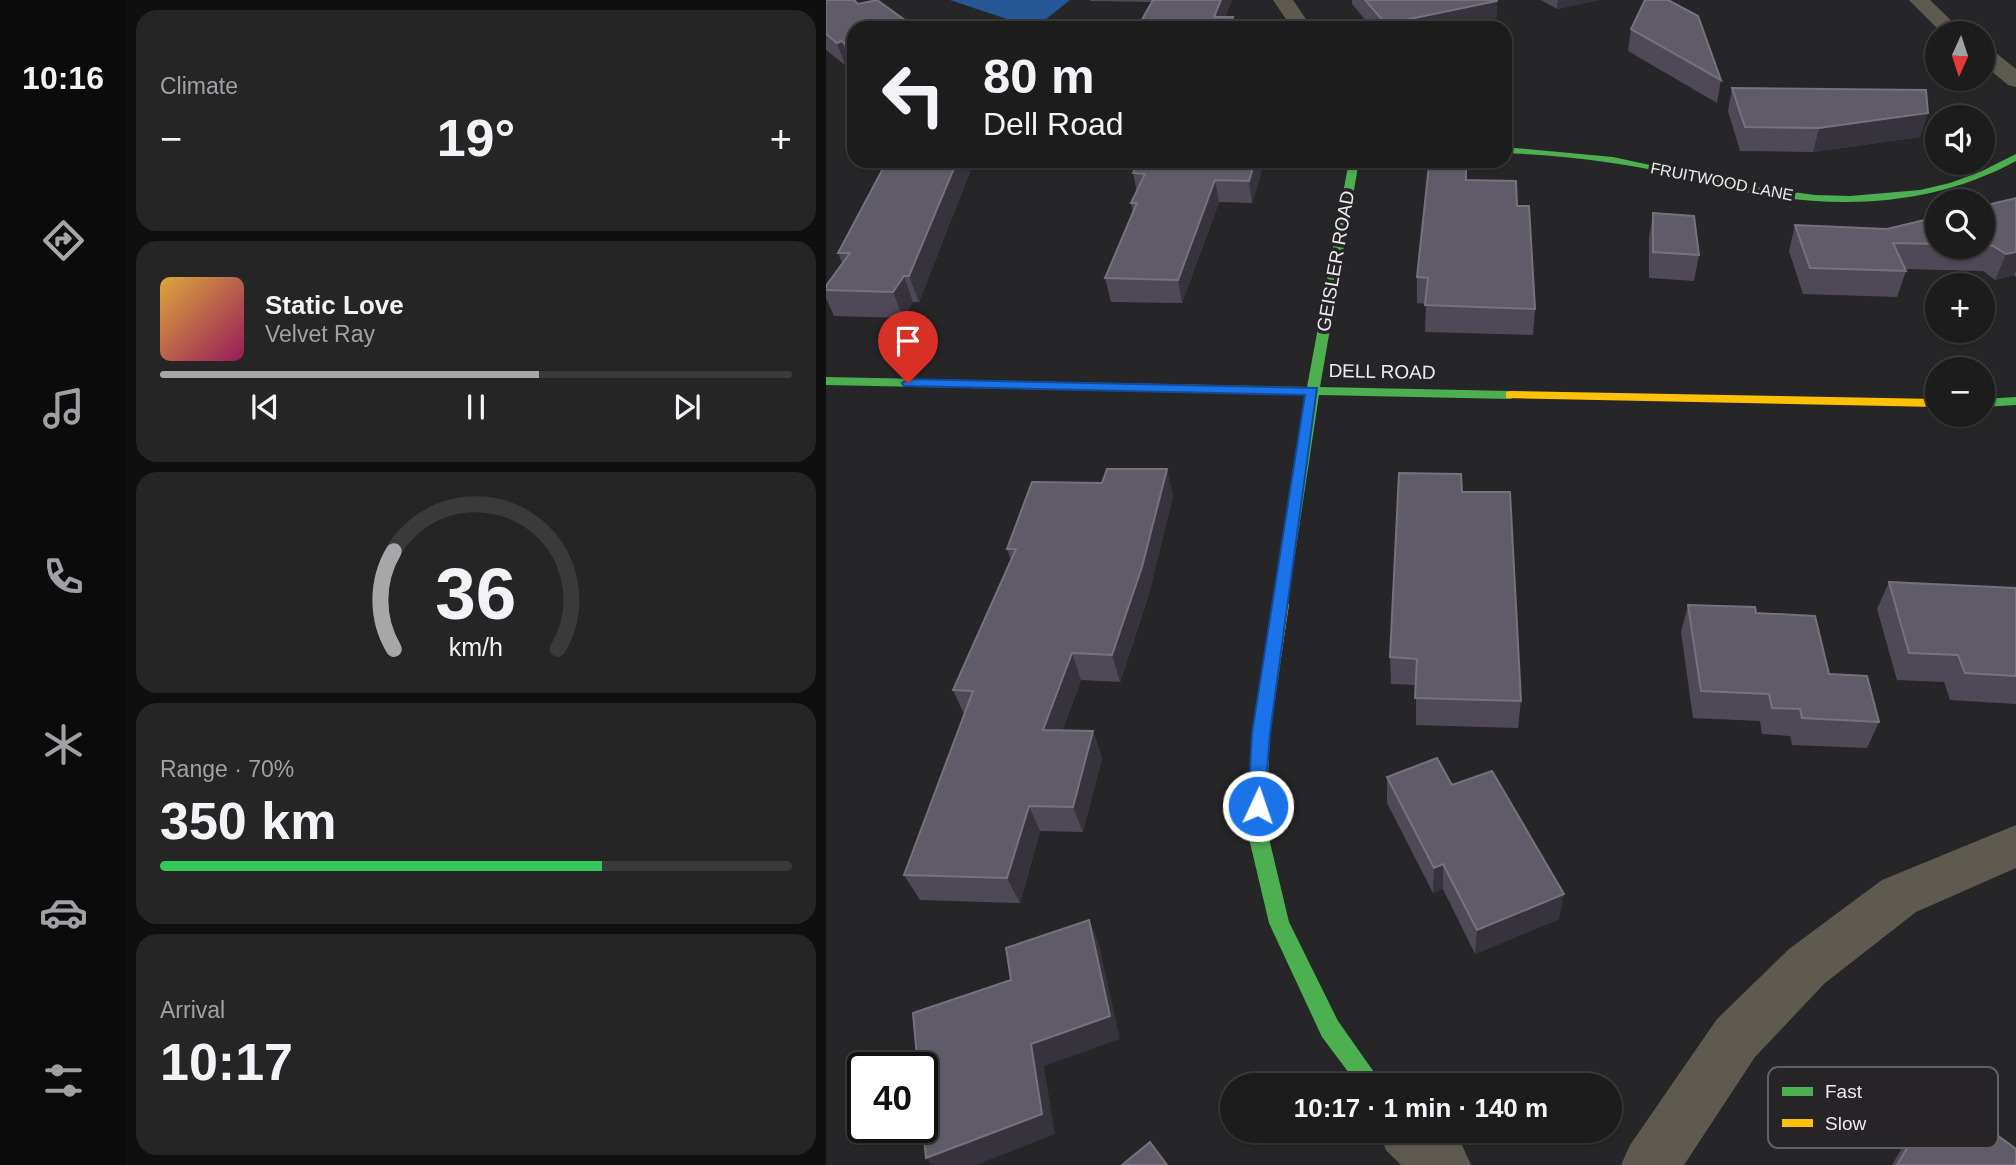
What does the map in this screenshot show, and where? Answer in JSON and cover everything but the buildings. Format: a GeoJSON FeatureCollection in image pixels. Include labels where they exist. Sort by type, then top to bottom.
{"type":"FeatureCollection","features":[{"type":"Feature","properties":{"kind":"street"},"geometry":{"type":"LineString","coordinates":[[1283,0],[1297,21]]}},
{"type":"Feature","properties":{"kind":"street"},"geometry":{"type":"LineString","coordinates":[[1919,0],[1941,21]]}},
{"type":"Feature","properties":{"kind":"street"},"geometry":{"type":"LineString","coordinates":[[1995,63],[2016,80]]}},
{"type":"Feature","properties":{"kind":"street","name":"FRUITWOOD LANE"},"geometry":{"type":"LineString","coordinates":[[1512,151],[1598,158],[1762,192],[1815,198],[1870,199],[1920,194],[1969,182],[2003,167],[2016,157]]}},
{"type":"Feature","properties":{"kind":"street","name":"GEISLER ROAD"},"geometry":{"type":"LineString","coordinates":[[1353,168],[1313,391],[1261,733],[1257,830],[1279,923],[1330,1029],[1363,1073]]}},
{"type":"Feature","properties":{"kind":"street","name":"DELL ROAD"},"geometry":{"type":"LineString","coordinates":[[826,382],[1925,403]]}},
{"type":"Feature","properties":{"kind":"street"},"geometry":{"type":"LineString","coordinates":[[1995,402],[2016,401]]}},
{"type":"Feature","properties":{"kind":"street"},"geometry":{"type":"LineString","coordinates":[[1650,1165],[1736,1038],[1807,967],[1899,896],[2016,846]]}},
{"type":"Feature","properties":{"kind":"street"},"geometry":{"type":"LineString","coordinates":[[1419,1143],[1442,1165]]}},
{"type":"Feature","properties":{"kind":"water"},"geometry":{"type":"Polygon","coordinates":[[[950,0],[1070,0],[1044,21],[1013,21],[950,0]]]}},
{"type":"Feature","properties":{"kind":"traffic: fast"},"geometry":{"type":"LineString","coordinates":[[1512,151],[1613,160],[1781,195],[1850,200],[1920,194],[1985,173],[2016,157]]}},
{"type":"Feature","properties":{"kind":"traffic: fast"},"geometry":{"type":"LineString","coordinates":[[1281,604],[1317,363],[1353,168]]}},
{"type":"Feature","properties":{"kind":"traffic: fast"},"geometry":{"type":"LineString","coordinates":[[826,381],[1511,395]]}},
{"type":"Feature","properties":{"kind":"traffic: fast"},"geometry":{"type":"LineString","coordinates":[[1995,402],[2016,401]]}},
{"type":"Feature","properties":{"kind":"traffic: fast"},"geometry":{"type":"LineString","coordinates":[[1257,818],[1257,830],[1279,923],[1330,1029],[1363,1073]]}},
{"type":"Feature","properties":{"kind":"traffic: slow"},"geometry":{"type":"LineString","coordinates":[[1511,395],[1925,403]]}},
{"type":"Feature","properties":{"kind":"traffic: slow"},"geometry":{"type":"LineString","coordinates":[[1257,818],[1261,733],[1281,604]]}},
{"type":"Feature","properties":{"kind":"route"},"geometry":{"type":"LineString","coordinates":[[908,383],[1313,391],[1310,426],[1261,733],[1258,806]]}}]}
